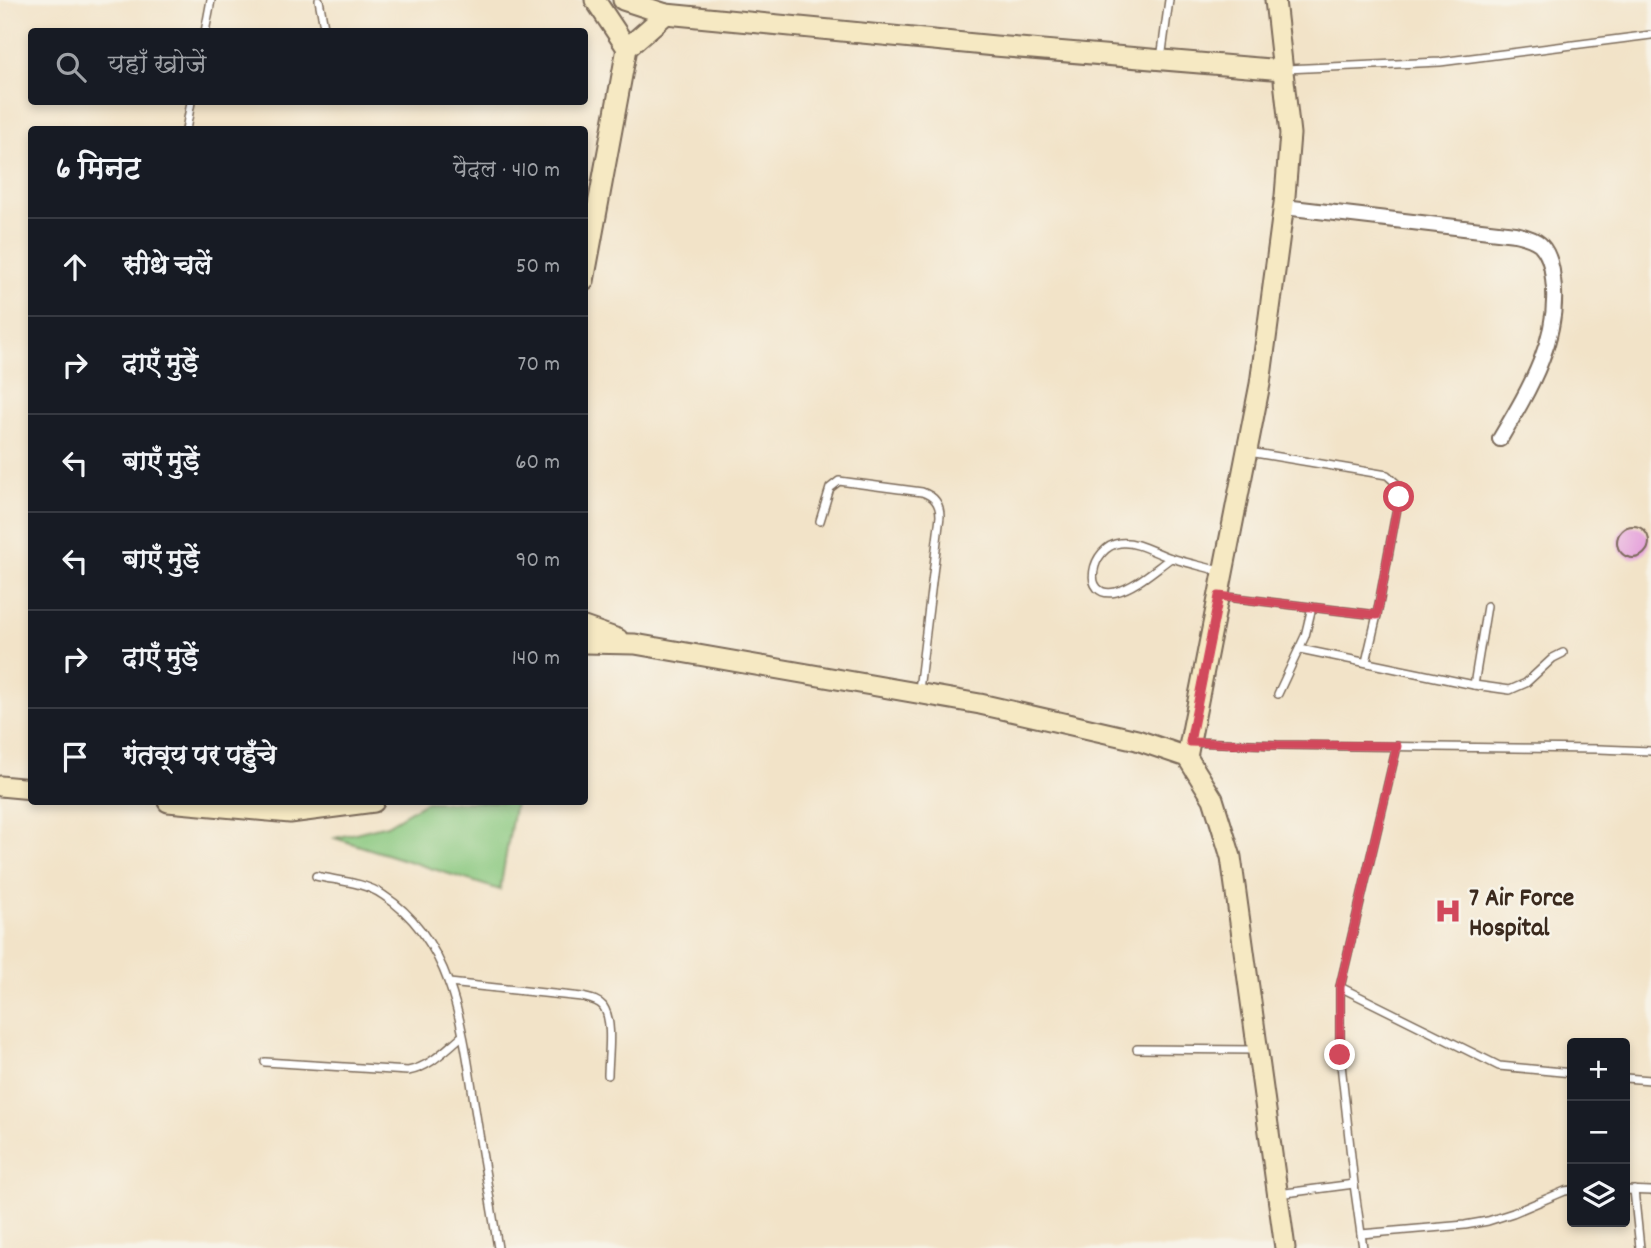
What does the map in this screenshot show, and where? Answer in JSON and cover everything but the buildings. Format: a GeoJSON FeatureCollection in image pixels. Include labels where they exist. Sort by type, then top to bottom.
{"type":"FeatureCollection","features":[{"type":"Feature","properties":{"kind":"street"},"geometry":{"type":"LineString","coordinates":[[596,0],[627,48]]}},
{"type":"Feature","properties":{"kind":"street"},"geometry":{"type":"LineString","coordinates":[[623,0],[666,14],[1282,70]]}},
{"type":"Feature","properties":{"kind":"street"},"geometry":{"type":"LineString","coordinates":[[1275,0],[1290,134],[1284,207],[1260,384],[1189,749],[1213,799],[1231,857],[1285,1248]]}},
{"type":"Feature","properties":{"kind":"street"},"geometry":{"type":"LineString","coordinates":[[588,259],[627,48],[666,14]]}},
{"type":"Feature","properties":{"kind":"street"},"geometry":{"type":"LineString","coordinates":[[1284,207],[1515,234],[1540,244],[1552,268],[1554,316],[1543,356],[1524,400],[1500,439]]}},
{"type":"Feature","properties":{"kind":"street"},"geometry":{"type":"LineString","coordinates":[[588,628],[629,643],[980,704],[1137,740],[1189,749]]}},
{"type":"Feature","properties":{"kind":"street"},"geometry":{"type":"LineString","coordinates":[[588,643],[629,643]]}},
{"type":"Feature","properties":{"kind":"street"},"geometry":{"type":"LineString","coordinates":[[0,786],[28,789]]}},
{"type":"Feature","properties":{"kind":"street"},"geometry":{"type":"LineString","coordinates":[[201,805],[290,813],[351,805]]}},
{"type":"Feature","properties":{"kind":"lane"},"geometry":{"type":"LineString","coordinates":[[206,28],[211,0]]}},
{"type":"Feature","properties":{"kind":"lane"},"geometry":{"type":"LineString","coordinates":[[319,0],[324,28]]}},
{"type":"Feature","properties":{"kind":"lane"},"geometry":{"type":"LineString","coordinates":[[1161,60],[1169,0]]}},
{"type":"Feature","properties":{"kind":"lane"},"geometry":{"type":"LineString","coordinates":[[1282,70],[1440,61],[1651,35]]}},
{"type":"Feature","properties":{"kind":"lane"},"geometry":{"type":"LineString","coordinates":[[187,126],[190,105]]}},
{"type":"Feature","properties":{"kind":"lane"},"geometry":{"type":"LineString","coordinates":[[1247,452],[1387,475],[1397,484],[1399,497],[1366,662]]}},
{"type":"Feature","properties":{"kind":"lane"},"geometry":{"type":"LineString","coordinates":[[820,521],[830,488],[839,481],[922,492],[933,497],[938,504],[940,516],[918,694]]}},
{"type":"Feature","properties":{"kind":"lane"},"geometry":{"type":"LineString","coordinates":[[1171,558],[1135,583],[1116,592],[1104,592],[1093,580],[1093,569],[1101,553],[1111,545],[1126,542],[1223,572]]}},
{"type":"Feature","properties":{"kind":"lane"},"geometry":{"type":"LineString","coordinates":[[1219,596],[1377,615]]}},
{"type":"Feature","properties":{"kind":"lane"},"geometry":{"type":"LineString","coordinates":[[1474,685],[1487,606]]}},
{"type":"Feature","properties":{"kind":"lane"},"geometry":{"type":"LineString","coordinates":[[1278,694],[1300,649],[1312,607]]}},
{"type":"Feature","properties":{"kind":"lane"},"geometry":{"type":"LineString","coordinates":[[1300,649],[1510,690],[1526,683],[1553,658],[1563,653]]}},
{"type":"Feature","properties":{"kind":"lane"},"geometry":{"type":"LineString","coordinates":[[1189,749],[1277,745],[1651,751]]}},
{"type":"Feature","properties":{"kind":"lane"},"geometry":{"type":"LineString","coordinates":[[1363,1248],[1340,1055],[1340,987],[1397,746]]}},
{"type":"Feature","properties":{"kind":"lane"},"geometry":{"type":"LineString","coordinates":[[316,876],[368,887],[383,895],[410,918],[443,967],[458,1014],[498,1248]]}},
{"type":"Feature","properties":{"kind":"lane"},"geometry":{"type":"LineString","coordinates":[[449,984],[596,1001],[603,1006],[609,1026],[608,1075]]}},
{"type":"Feature","properties":{"kind":"lane"},"geometry":{"type":"LineString","coordinates":[[1340,987],[1499,1066],[1567,1073]]}},
{"type":"Feature","properties":{"kind":"lane"},"geometry":{"type":"LineString","coordinates":[[265,1062],[408,1071],[429,1063],[462,1036]]}},
{"type":"Feature","properties":{"kind":"lane"},"geometry":{"type":"LineString","coordinates":[[1137,1049],[1258,1051]]}},
{"type":"Feature","properties":{"kind":"lane"},"geometry":{"type":"LineString","coordinates":[[1630,1078],[1651,1080]]}},
{"type":"Feature","properties":{"kind":"lane"},"geometry":{"type":"LineString","coordinates":[[1277,1194],[1354,1184]]}},
{"type":"Feature","properties":{"kind":"lane"},"geometry":{"type":"LineString","coordinates":[[1630,1190],[1651,1191]]}},
{"type":"Feature","properties":{"kind":"lane"},"geometry":{"type":"LineString","coordinates":[[1634,1190],[1640,1248]]}},
{"type":"Feature","properties":{"kind":"lane"},"geometry":{"type":"LineString","coordinates":[[1361,1234],[1488,1221],[1567,1191]]}},
{"type":"Feature","properties":{"kind":"green space"},"geometry":{"type":"Polygon","coordinates":[[[421,805],[514,805],[500,890],[335,838],[387,825],[421,805]]]}},
{"type":"Feature","properties":{"kind":"place","name":"7 Air Force Hospital"},"geometry":{"type":"Point","coordinates":[1448,911]}},
{"type":"Feature","properties":{"kind":"route"},"geometry":{"type":"LineString","coordinates":[[1340,1055],[1340,987],[1397,746],[1190,742],[1219,596],[1377,615],[1399,497]]}}]}
